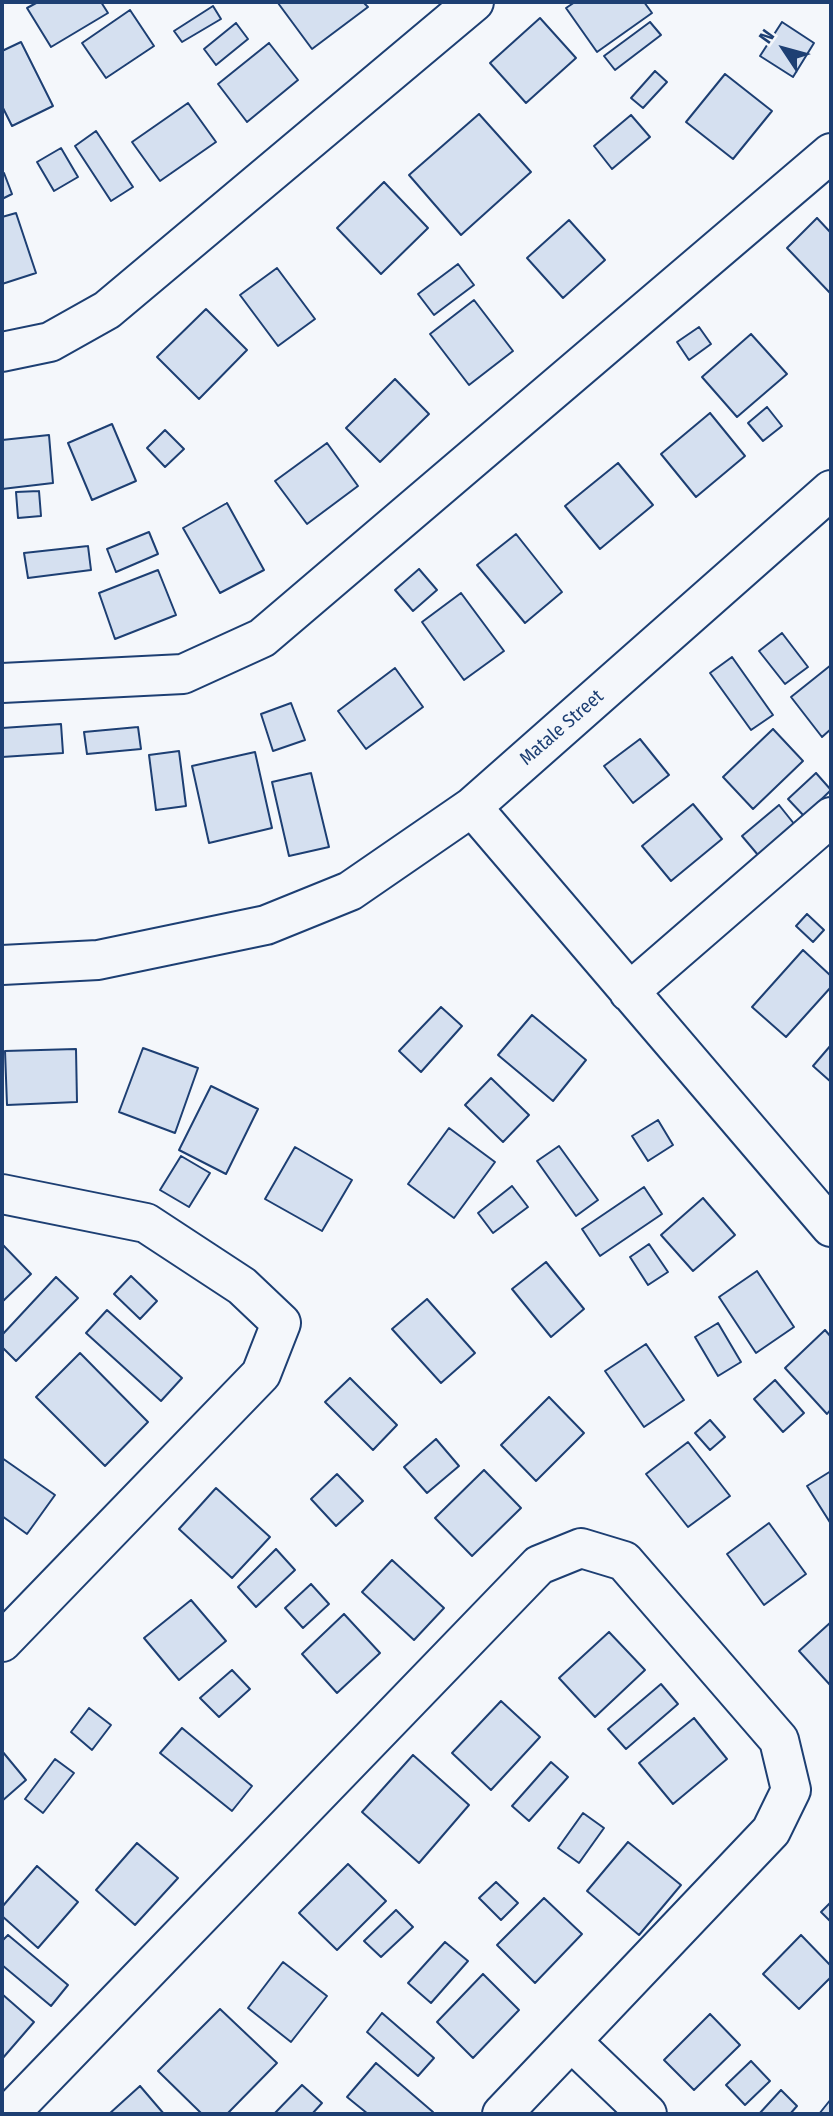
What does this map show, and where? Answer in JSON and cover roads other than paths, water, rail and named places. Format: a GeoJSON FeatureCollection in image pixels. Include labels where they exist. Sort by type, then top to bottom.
{"type":"FeatureCollection","features":[{"type":"Feature","properties":{"kind":"street"},"geometry":{"type":"LineString","coordinates":[[2,352],[50,342],[107,310],[474,2]]}},
{"type":"Feature","properties":{"kind":"street"},"geometry":{"type":"LineString","coordinates":[[2,683],[183,674],[262,638],[831,153]]}},
{"type":"Feature","properties":{"kind":"street","name":"Matale Street"},"geometry":{"type":"LineString","coordinates":[[2,965],[98,960],[266,925],[350,891],[472,807],[831,490]]}},
{"type":"Feature","properties":{"kind":"street"},"geometry":{"type":"LineString","coordinates":[[472,807],[831,1227]]}},
{"type":"Feature","properties":{"kind":"street"},"geometry":{"type":"LineString","coordinates":[[629,992],[831,817]]}},
{"type":"Feature","properties":{"kind":"street"},"geometry":{"type":"LineString","coordinates":[[2,1194],[146,1223],[242,1286],[281,1323],[261,1374],[2,1642]]}},
{"type":"Feature","properties":{"kind":"street"},"geometry":{"type":"LineString","coordinates":[[9,2114],[539,1565],[581,1548],[624,1562],[779,1740],[791,1790],[771,1831],[502,2114]]}},
{"type":"Feature","properties":{"kind":"street"},"geometry":{"type":"LineString","coordinates":[[572,2042],[647,2114]]}}]}
